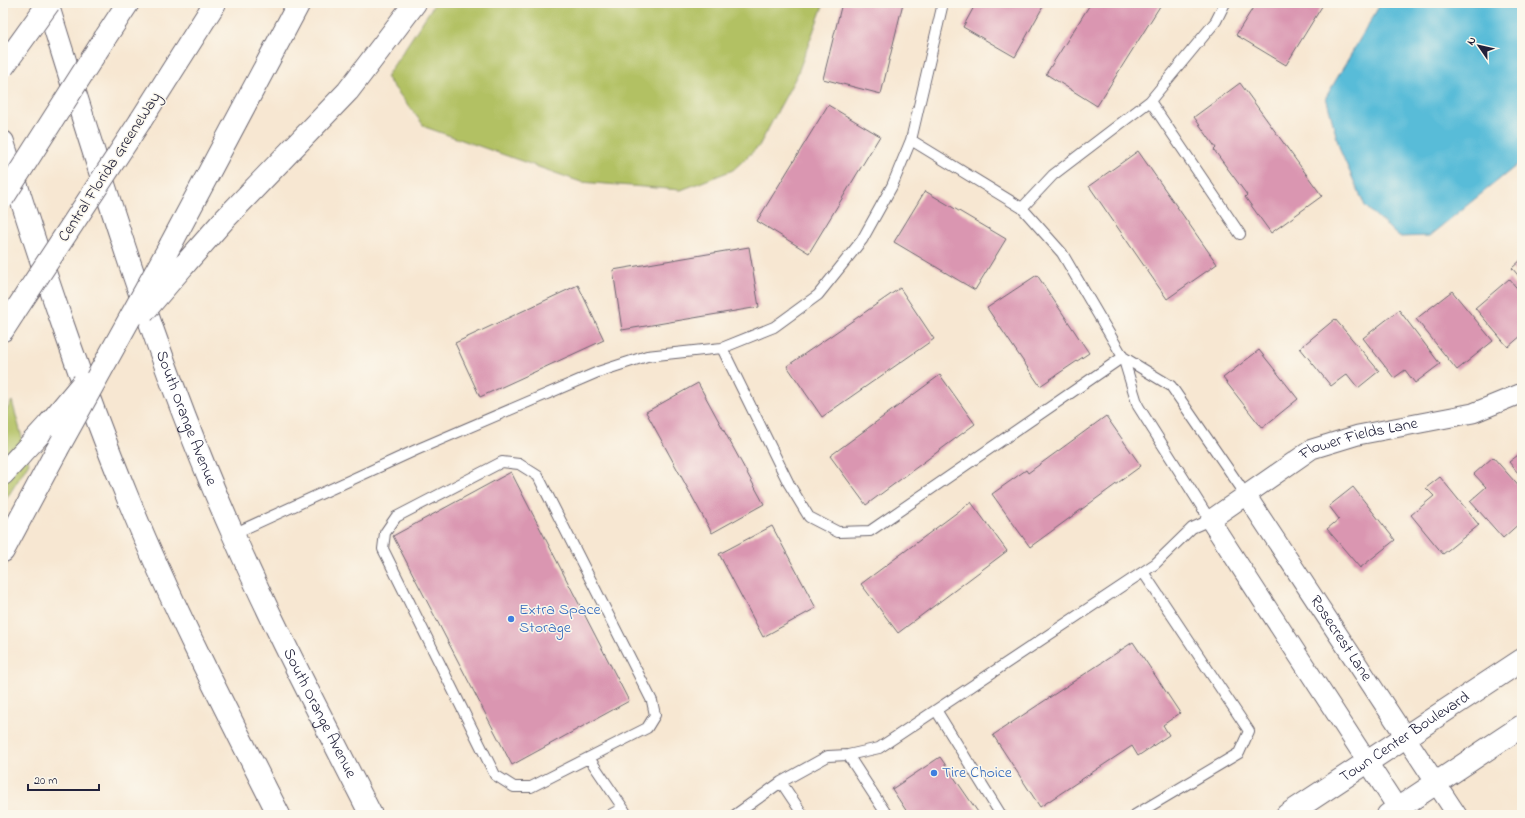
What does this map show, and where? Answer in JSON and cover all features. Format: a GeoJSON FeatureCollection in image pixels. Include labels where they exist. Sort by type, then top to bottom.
{"type":"FeatureCollection","features":[{"type":"Feature","properties":{"kind":"main road"},"geometry":{"type":"LineString","coordinates":[[3,67],[48,3]]}},
{"type":"Feature","properties":{"kind":"main road","name":"South Orange Avenue"},"geometry":{"type":"LineString","coordinates":[[48,3],[140,295],[181,405],[233,534],[306,686],[371,815]]}},
{"type":"Feature","properties":{"kind":"main road"},"geometry":{"type":"LineString","coordinates":[[3,198],[128,3]]}},
{"type":"Feature","properties":{"kind":"main road","name":"Central Florida GreeneWay"},"geometry":{"type":"LineString","coordinates":[[8,321],[216,3]]}},
{"type":"Feature","properties":{"kind":"main road"},"geometry":{"type":"LineString","coordinates":[[3,551],[171,244],[299,3]]}},
{"type":"Feature","properties":{"kind":"main road"},"geometry":{"type":"LineString","coordinates":[[3,474],[48,425],[185,264],[348,91],[415,3]]}},
{"type":"Feature","properties":{"kind":"main road"},"geometry":{"type":"LineString","coordinates":[[3,142],[33,238],[86,394],[130,503],[183,622],[279,815]]}},
{"type":"Feature","properties":{"kind":"main road","name":"Town Center Boulevard"},"geometry":{"type":"LineString","coordinates":[[1287,815],[1522,660]]}},
{"type":"Feature","properties":{"kind":"main road"},"geometry":{"type":"LineString","coordinates":[[1396,813],[1436,783],[1522,726]]}},
{"type":"Feature","properties":{"kind":"street","name":"Flower Fields Lane"},"geometry":{"type":"LineString","coordinates":[[1210,520],[1312,449],[1358,435],[1473,413],[1522,393]]}},
{"type":"Feature","properties":{"kind":"street","name":"Rosecrest Lane"},"geometry":{"type":"LineString","coordinates":[[1246,495],[1457,815]]}},
{"type":"Feature","properties":{"kind":"street"},"geometry":{"type":"LineString","coordinates":[[1210,520],[1368,762],[1396,813]]}},
{"type":"Feature","properties":{"kind":"lane"},"geometry":{"type":"LineString","coordinates":[[233,534],[416,450],[598,372],[647,356],[722,348],[774,327],[818,295],[862,240],[892,186],[911,140],[943,3]]}},
{"type":"Feature","properties":{"kind":"lane"},"geometry":{"type":"LineString","coordinates":[[1022,208],[1053,175],[1150,101],[1216,21],[1225,3]]}},
{"type":"Feature","properties":{"kind":"lane"},"geometry":{"type":"LineString","coordinates":[[1150,101],[1240,234]]}},
{"type":"Feature","properties":{"kind":"lane"},"geometry":{"type":"LineString","coordinates":[[735,815],[782,782],[828,756],[848,755],[879,748],[1155,564],[1192,528],[1210,520],[1138,406],[1123,358],[1062,253],[1022,208],[911,140]]}},
{"type":"Feature","properties":{"kind":"lane"},"geometry":{"type":"LineString","coordinates":[[722,348],[789,484],[809,517],[838,532],[870,531],[1123,358]]}},
{"type":"Feature","properties":{"kind":"lane"},"geometry":{"type":"LineString","coordinates":[[1123,358],[1172,386],[1246,495]]}},
{"type":"Feature","properties":{"kind":"lane"},"geometry":{"type":"LineString","coordinates":[[502,462],[519,464],[538,476],[652,701],[655,715],[647,728],[589,758],[531,787],[514,788],[495,775],[383,550],[385,533],[396,517],[502,462]]}},
{"type":"Feature","properties":{"kind":"lane"},"geometry":{"type":"LineString","coordinates":[[1135,815],[1239,753],[1249,732],[1143,572]]}},
{"type":"Feature","properties":{"kind":"lane"},"geometry":{"type":"LineString","coordinates":[[936,710],[1002,815]]}},
{"type":"Feature","properties":{"kind":"lane"},"geometry":{"type":"LineString","coordinates":[[848,755],[887,815]]}},
{"type":"Feature","properties":{"kind":"lane"},"geometry":{"type":"LineString","coordinates":[[589,758],[625,812],[610,815]]}},
{"type":"Feature","properties":{"kind":"lane"},"geometry":{"type":"LineString","coordinates":[[782,782],[803,815]]}},
{"type":"Feature","properties":{"kind":"green space"},"geometry":{"type":"Polygon","coordinates":[[[435,3],[824,3],[797,75],[759,146],[733,170],[681,190],[581,182],[425,127],[386,77],[435,3]]]}},
{"type":"Feature","properties":{"kind":"green space"},"geometry":{"type":"Polygon","coordinates":[[[12,401],[29,463],[3,504],[3,416],[12,401]]]}},
{"type":"Feature","properties":{"kind":"water"},"geometry":{"type":"Polygon","coordinates":[[[1381,3],[1522,3],[1522,161],[1429,236],[1399,237],[1365,206],[1340,150],[1326,97],[1381,3]]]}},
{"type":"Feature","properties":{"kind":"building"},"geometry":{"type":"Polygon","coordinates":[[[842,3],[903,3],[881,94],[823,79],[842,3]]]}},
{"type":"Feature","properties":{"kind":"building"},"geometry":{"type":"Polygon","coordinates":[[[976,3],[1045,3],[1015,57],[963,27],[976,3]]]}},
{"type":"Feature","properties":{"kind":"building"},"geometry":{"type":"Polygon","coordinates":[[[1091,3],[1162,3],[1097,106],[1046,74],[1091,3]]]}},
{"type":"Feature","properties":{"kind":"building"},"geometry":{"type":"Polygon","coordinates":[[[1256,3],[1324,3],[1286,65],[1236,35],[1256,3]]]}},
{"type":"Feature","properties":{"kind":"building"},"geometry":{"type":"Polygon","coordinates":[[[1240,83],[1322,196],[1271,233],[1245,197],[1247,195],[1214,150],[1216,148],[1194,117],[1240,83]]]}},
{"type":"Feature","properties":{"kind":"building"},"geometry":{"type":"Polygon","coordinates":[[[828,105],[880,136],[809,253],[757,221],[828,105]]]}},
{"type":"Feature","properties":{"kind":"building"},"geometry":{"type":"Polygon","coordinates":[[[1138,151],[1217,264],[1167,299],[1089,186],[1138,151]]]}},
{"type":"Feature","properties":{"kind":"building"},"geometry":{"type":"Polygon","coordinates":[[[925,191],[1006,239],[975,290],[894,242],[925,191]]]}},
{"type":"Feature","properties":{"kind":"building"},"geometry":{"type":"Polygon","coordinates":[[[749,247],[759,307],[622,330],[613,270],[749,247]]]}},
{"type":"Feature","properties":{"kind":"building"},"geometry":{"type":"Polygon","coordinates":[[[1522,259],[1522,280],[1512,268],[1522,259]]]}},
{"type":"Feature","properties":{"kind":"building"},"geometry":{"type":"Polygon","coordinates":[[[1037,275],[1089,353],[1040,386],[987,308],[1037,275]]]}},
{"type":"Feature","properties":{"kind":"building"},"geometry":{"type":"Polygon","coordinates":[[[1509,279],[1522,294],[1522,335],[1508,347],[1475,308],[1509,279]]]}},
{"type":"Feature","properties":{"kind":"building"},"geometry":{"type":"Polygon","coordinates":[[[578,285],[604,340],[480,397],[455,343],[578,285]]]}},
{"type":"Feature","properties":{"kind":"building"},"geometry":{"type":"Polygon","coordinates":[[[900,288],[934,339],[822,417],[787,366],[900,288]]]}},
{"type":"Feature","properties":{"kind":"building"},"geometry":{"type":"Polygon","coordinates":[[[1452,291],[1493,341],[1457,370],[1416,319],[1452,291]]]}},
{"type":"Feature","properties":{"kind":"building"},"geometry":{"type":"Polygon","coordinates":[[[1399,310],[1440,364],[1415,383],[1405,370],[1394,378],[1363,338],[1399,310]]]}},
{"type":"Feature","properties":{"kind":"building"},"geometry":{"type":"Polygon","coordinates":[[[1335,319],[1379,371],[1358,388],[1347,374],[1331,386],[1300,348],[1335,319]]]}},
{"type":"Feature","properties":{"kind":"building"},"geometry":{"type":"Polygon","coordinates":[[[1259,350],[1298,399],[1262,428],[1223,378],[1259,350]]]}},
{"type":"Feature","properties":{"kind":"building"},"geometry":{"type":"Polygon","coordinates":[[[940,375],[975,424],[866,505],[830,456],[940,375]]]}},
{"type":"Feature","properties":{"kind":"building"},"geometry":{"type":"Polygon","coordinates":[[[698,383],[764,504],[712,533],[646,412],[698,383]]]}},
{"type":"Feature","properties":{"kind":"building"},"geometry":{"type":"Polygon","coordinates":[[[1106,416],[1141,466],[1030,547],[992,494],[1026,470],[1028,473],[1106,416]]]}},
{"type":"Feature","properties":{"kind":"building"},"geometry":{"type":"Polygon","coordinates":[[[1522,452],[1522,478],[1509,462],[1522,452]]]}},
{"type":"Feature","properties":{"kind":"building"},"geometry":{"type":"Polygon","coordinates":[[[1493,457],[1522,490],[1522,521],[1503,538],[1470,501],[1486,487],[1474,474],[1493,457]]]}},
{"type":"Feature","properties":{"kind":"building","name":"Extra Space Storage"},"geometry":{"type":"Polygon","coordinates":[[[511,472],[629,701],[512,765],[393,536],[511,472]]]}},
{"type":"Feature","properties":{"kind":"building"},"geometry":{"type":"Polygon","coordinates":[[[1440,477],[1479,525],[1443,554],[1411,515],[1434,496],[1426,488],[1440,477]]]}},
{"type":"Feature","properties":{"kind":"building"},"geometry":{"type":"Polygon","coordinates":[[[1353,487],[1395,540],[1360,568],[1327,529],[1339,519],[1329,506],[1353,487]]]}},
{"type":"Feature","properties":{"kind":"building"},"geometry":{"type":"Polygon","coordinates":[[[971,502],[1007,551],[898,633],[861,584],[971,502]]]}},
{"type":"Feature","properties":{"kind":"building"},"geometry":{"type":"Polygon","coordinates":[[[772,526],[816,608],[763,637],[719,554],[772,526]]]}},
{"type":"Feature","properties":{"kind":"building"},"geometry":{"type":"Polygon","coordinates":[[[1133,642],[1180,713],[1163,725],[1169,735],[1138,756],[1132,746],[1040,807],[993,735],[1133,642]]]}},
{"type":"Feature","properties":{"kind":"building","name":"Tire Choice"},"geometry":{"type":"Polygon","coordinates":[[[940,757],[980,815],[909,815],[892,789],[940,757]]]}},
{"type":"Feature","properties":{"kind":"place","name":"Extra Space Storage"},"geometry":{"type":"Point","coordinates":[511,619]}},
{"type":"Feature","properties":{"kind":"place","name":"Tire Choice"},"geometry":{"type":"Point","coordinates":[934,773]}}]}
